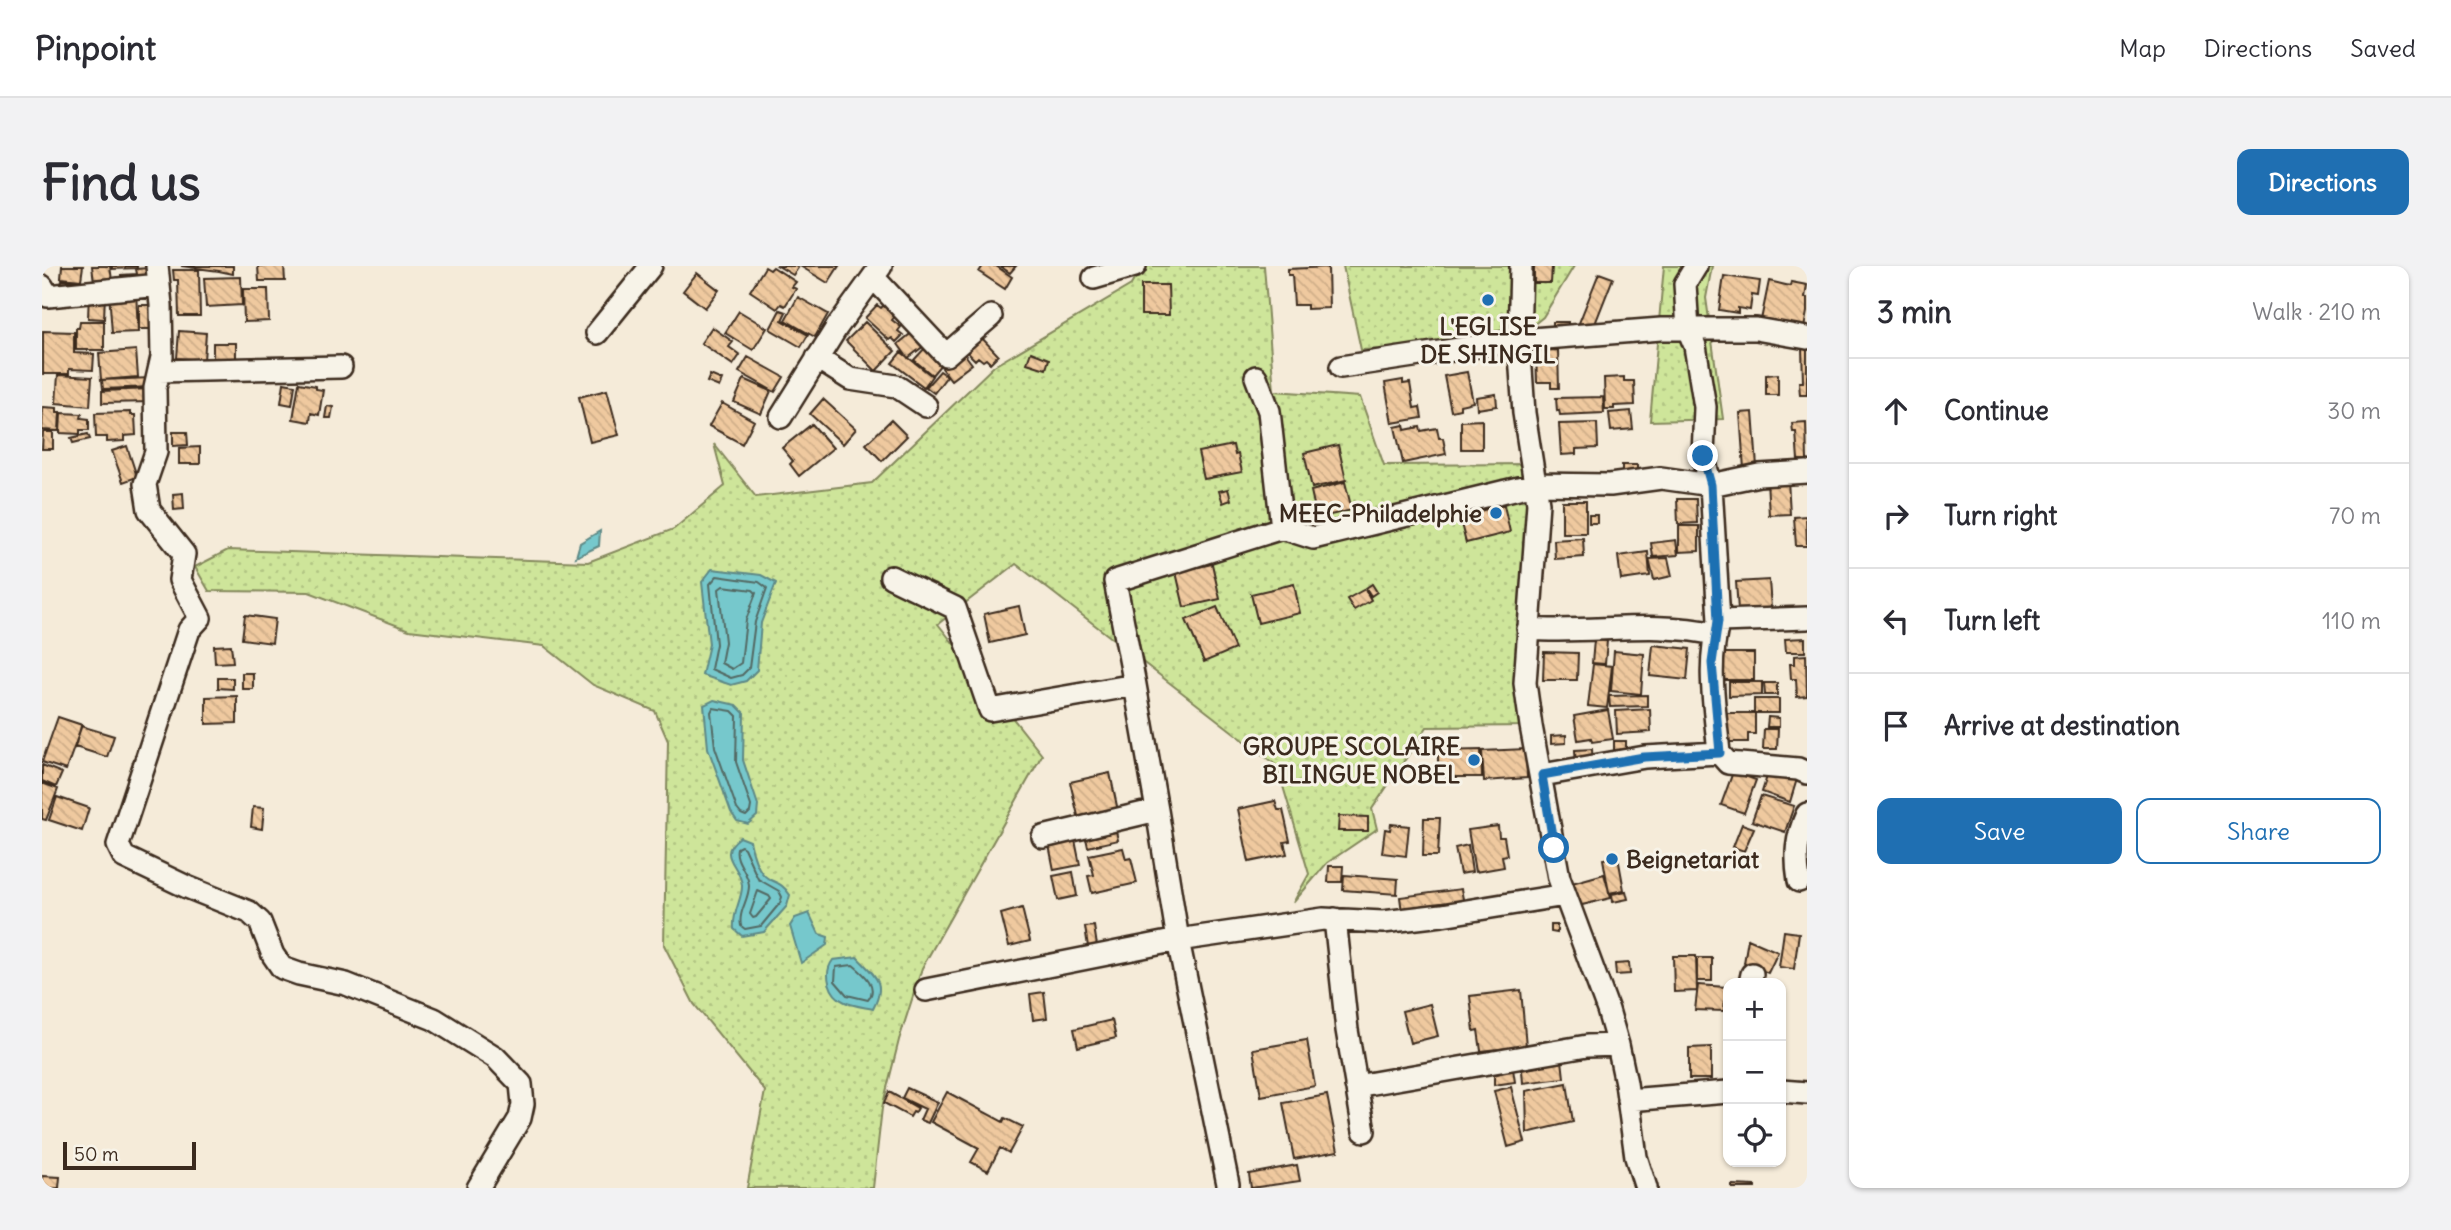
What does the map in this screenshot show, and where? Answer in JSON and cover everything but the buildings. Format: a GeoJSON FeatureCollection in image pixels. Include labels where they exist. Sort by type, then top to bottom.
{"type":"FeatureCollection","features":[{"type":"Feature","properties":{"kind":"street"},"geometry":{"type":"LineString","coordinates":[[597,333],[651,266]]}},
{"type":"Feature","properties":{"kind":"street"},"geometry":{"type":"LineString","coordinates":[[1094,278],[1135,266]]}},
{"type":"Feature","properties":{"kind":"street"},"geometry":{"type":"LineString","coordinates":[[1521,266],[1519,340],[1524,413],[1538,503],[1525,683],[1559,878],[1608,1010],[1618,1045],[1629,1100],[1636,1157],[1646,1188]]}},
{"type":"Feature","properties":{"kind":"street"},"geometry":{"type":"LineString","coordinates":[[1696,266],[1685,284],[1688,329],[1695,346],[1705,407],[1703,456],[1711,485],[1717,628],[1712,663],[1720,753],[1728,763],[1798,769],[1807,774]]}},
{"type":"Feature","properties":{"kind":"street"},"geometry":{"type":"LineString","coordinates":[[781,417],[817,358],[877,271],[946,355],[992,316]]}},
{"type":"Feature","properties":{"kind":"street"},"geometry":{"type":"LineString","coordinates":[[42,286],[48,296],[158,275],[162,357],[155,388],[156,452],[145,484],[149,510],[184,554],[180,580],[200,618],[189,630],[118,845],[124,857],[249,912],[260,922],[273,955],[282,968],[346,984],[434,1019],[495,1057],[521,1084],[523,1104],[520,1118],[478,1188]]}},
{"type":"Feature","properties":{"kind":"street"},"geometry":{"type":"LineString","coordinates":[[1341,367],[1519,340],[1661,329],[1756,329],[1807,338]]}},
{"type":"Feature","properties":{"kind":"street"},"geometry":{"type":"LineString","coordinates":[[817,358],[850,379],[896,386],[926,406]]}},
{"type":"Feature","properties":{"kind":"street"},"geometry":{"type":"LineString","coordinates":[[159,371],[341,367]]}},
{"type":"Feature","properties":{"kind":"street"},"geometry":{"type":"LineString","coordinates":[[1256,377],[1269,411],[1282,528]]}},
{"type":"Feature","properties":{"kind":"street"},"geometry":{"type":"LineString","coordinates":[[1228,1184],[1178,940],[1115,581],[1282,528],[1313,538],[1535,484],[1610,485],[1661,478],[1711,485],[1759,475],[1807,472]]}},
{"type":"Feature","properties":{"kind":"street"},"geometry":{"type":"LineString","coordinates":[[891,578],[955,608],[990,710],[1135,685]]}},
{"type":"Feature","properties":{"kind":"street"},"geometry":{"type":"LineString","coordinates":[[1528,629],[1556,631],[1717,628],[1807,618]]}},
{"type":"Feature","properties":{"kind":"street"},"geometry":{"type":"LineString","coordinates":[[1542,775],[1644,757],[1720,753]]}},
{"type":"Feature","properties":{"kind":"street"},"geometry":{"type":"LineString","coordinates":[[1043,837],[1157,810]]}},
{"type":"Feature","properties":{"kind":"street"},"geometry":{"type":"LineString","coordinates":[[1800,881],[1795,859],[1798,833],[1807,814]]}},
{"type":"Feature","properties":{"kind":"street"},"geometry":{"type":"LineString","coordinates":[[926,990],[1178,940],[1323,919],[1383,922],[1565,895]]}},
{"type":"Feature","properties":{"kind":"street"},"geometry":{"type":"LineString","coordinates":[[1335,919],[1347,1030],[1363,1130]]}},
{"type":"Feature","properties":{"kind":"street"},"geometry":{"type":"LineString","coordinates":[[1356,1086],[1587,1046],[1618,1045]]}},
{"type":"Feature","properties":{"kind":"street"},"geometry":{"type":"LineString","coordinates":[[1786,1091],[1807,1093]]}},
{"type":"Feature","properties":{"kind":"street"},"geometry":{"type":"LineString","coordinates":[[1629,1100],[1723,1092]]}},
{"type":"Feature","properties":{"kind":"green space"},"geometry":{"type":"Polygon","coordinates":[[[1142,266],[1264,266],[1274,391],[1360,397],[1384,465],[1532,464],[1529,726],[1427,727],[1372,809],[1377,829],[1327,863],[1293,903],[1309,874],[1277,766],[1016,564],[938,624],[1042,755],[922,968],[899,1040],[882,1108],[873,1188],[747,1188],[765,1091],[694,1004],[664,945],[668,741],[655,711],[593,685],[544,646],[409,630],[309,592],[209,591],[195,567],[228,550],[588,562],[674,529],[725,486],[714,444],[756,497],[872,483],[994,366],[1131,285],[1142,266]]]}},
{"type":"Feature","properties":{"kind":"green space"},"geometry":{"type":"Polygon","coordinates":[[[1343,266],[1574,266],[1543,317],[1512,342],[1361,350],[1343,266]]]}},
{"type":"Feature","properties":{"kind":"green space"},"geometry":{"type":"Polygon","coordinates":[[[1664,266],[1712,266],[1706,298],[1723,419],[1650,421],[1664,266]]]}},
{"type":"Feature","properties":{"kind":"water"},"geometry":{"type":"Polygon","coordinates":[[[600,531],[599,546],[576,557],[580,543],[600,531]]]}},
{"type":"Feature","properties":{"kind":"water"},"geometry":{"type":"Polygon","coordinates":[[[712,569],[761,575],[776,583],[761,623],[757,670],[746,681],[731,685],[702,675],[709,644],[702,582],[712,569]]]}},
{"type":"Feature","properties":{"kind":"water"},"geometry":{"type":"Polygon","coordinates":[[[714,700],[736,705],[744,713],[743,760],[758,805],[757,816],[748,824],[737,821],[731,812],[708,748],[704,705],[714,700]]]}},
{"type":"Feature","properties":{"kind":"water"},"geometry":{"type":"Polygon","coordinates":[[[740,837],[750,841],[756,863],[763,874],[783,886],[790,895],[787,906],[764,932],[742,936],[734,929],[734,923],[742,885],[729,855],[729,850],[740,837]]]}},
{"type":"Feature","properties":{"kind":"water"},"geometry":{"type":"Polygon","coordinates":[[[809,913],[819,934],[828,937],[827,945],[801,963],[790,926],[795,918],[809,913]]]}},
{"type":"Feature","properties":{"kind":"water"},"geometry":{"type":"Polygon","coordinates":[[[857,957],[874,975],[879,986],[873,1009],[839,999],[829,983],[828,971],[833,960],[857,957]]]}},
{"type":"Feature","properties":{"kind":"place","name":"L'EGLISE DE SHINGIL"},"geometry":{"type":"Point","coordinates":[1488,300]}},
{"type":"Feature","properties":{"kind":"place","name":"MEEC-Philadelphie"},"geometry":{"type":"Point","coordinates":[1496,513]}},
{"type":"Feature","properties":{"kind":"place","name":"GROUPE SCOLAIRE BILINGUE NOBEL"},"geometry":{"type":"Point","coordinates":[1474,760]}},
{"type":"Feature","properties":{"kind":"place","name":"Beignetariat"},"geometry":{"type":"Point","coordinates":[1612,859]}},
{"type":"Feature","properties":{"kind":"route"},"geometry":{"type":"LineString","coordinates":[[1554,848],[1542,775],[1644,757],[1720,753],[1712,663],[1718,621],[1711,485],[1703,456]]}}]}
